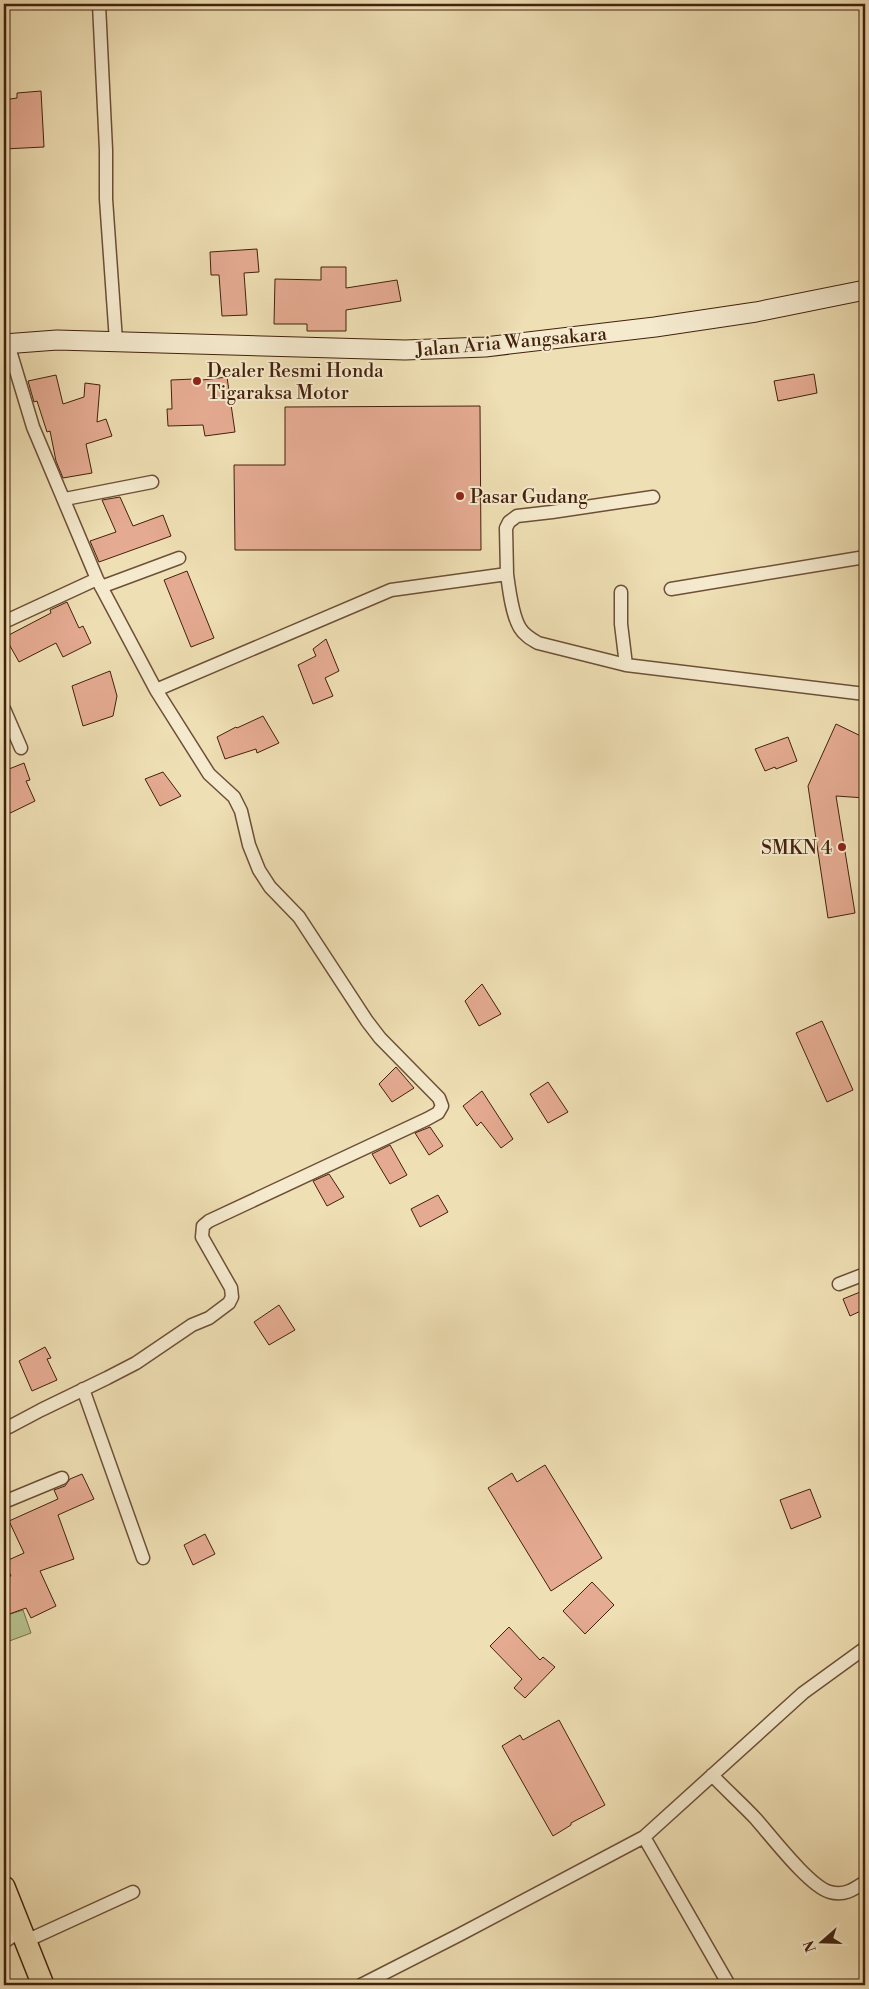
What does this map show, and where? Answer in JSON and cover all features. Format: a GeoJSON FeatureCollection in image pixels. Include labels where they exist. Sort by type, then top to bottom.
{"type":"FeatureCollection","features":[{"type":"Feature","properties":{"kind":"main road"},"geometry":{"type":"LineString","coordinates":[[4,1888],[43,1985]]}},
{"type":"Feature","properties":{"kind":"street"},"geometry":{"type":"LineString","coordinates":[[100,4],[106,150],[106,199],[116,341]]}},
{"type":"Feature","properties":{"kind":"street","name":"Jalan Aria Wangsakara"},"geometry":{"type":"LineString","coordinates":[[6,344],[57,340],[395,350],[485,347],[656,327],[756,312],[865,290]]}},
{"type":"Feature","properties":{"kind":"street"},"geometry":{"type":"LineString","coordinates":[[6,344],[33,427],[99,583],[156,690],[209,774],[234,798],[241,811],[249,845],[259,870],[270,887],[299,917],[366,1021],[380,1038],[439,1098],[442,1106],[438,1113],[427,1119],[209,1221],[204,1226],[202,1237],[231,1288],[232,1297],[228,1303],[209,1318],[192,1325],[136,1363],[9,1427]]}},
{"type":"Feature","properties":{"kind":"street"},"geometry":{"type":"LineString","coordinates":[[65,499],[152,482]]}},
{"type":"Feature","properties":{"kind":"street"},"geometry":{"type":"LineString","coordinates":[[653,497],[517,516],[509,522],[506,528],[507,574],[510,596],[519,628],[528,637],[538,643],[626,665],[865,694]]}},
{"type":"Feature","properties":{"kind":"street"},"geometry":{"type":"LineString","coordinates":[[671,589],[865,557]]}},
{"type":"Feature","properties":{"kind":"street"},"geometry":{"type":"LineString","coordinates":[[4,622],[99,583],[180,558]]}},
{"type":"Feature","properties":{"kind":"street"},"geometry":{"type":"LineString","coordinates":[[156,690],[391,590],[507,574]]}},
{"type":"Feature","properties":{"kind":"street"},"geometry":{"type":"LineString","coordinates":[[621,592],[621,624],[626,665]]}},
{"type":"Feature","properties":{"kind":"street"},"geometry":{"type":"LineString","coordinates":[[4,710],[21,748]]}},
{"type":"Feature","properties":{"kind":"street"},"geometry":{"type":"LineString","coordinates":[[840,1284],[865,1274]]}},
{"type":"Feature","properties":{"kind":"street"},"geometry":{"type":"LineString","coordinates":[[83,1389],[143,1558]]}},
{"type":"Feature","properties":{"kind":"street"},"geometry":{"type":"LineString","coordinates":[[4,1502],[62,1478]]}},
{"type":"Feature","properties":{"kind":"street"},"geometry":{"type":"LineString","coordinates":[[361,1985],[644,1837],[803,1693],[865,1648]]}},
{"type":"Feature","properties":{"kind":"street"},"geometry":{"type":"LineString","coordinates":[[712,1776],[754,1817],[814,1884],[827,1892],[840,1894],[849,1892],[865,1882]]}},
{"type":"Feature","properties":{"kind":"street"},"geometry":{"type":"LineString","coordinates":[[644,1837],[728,1985]]}},
{"type":"Feature","properties":{"kind":"street"},"geometry":{"type":"LineString","coordinates":[[4,1942],[133,1892]]}},
{"type":"Feature","properties":{"kind":"green space"},"geometry":{"type":"Polygon","coordinates":[[[23,1610],[31,1633],[4,1643],[4,1616],[23,1610]]]}},
{"type":"Feature","properties":{"kind":"building"},"geometry":{"type":"Polygon","coordinates":[[[41,91],[44,147],[4,149],[4,100],[17,98],[17,93],[41,91]]]}},
{"type":"Feature","properties":{"kind":"building"},"geometry":{"type":"Polygon","coordinates":[[[257,249],[259,272],[244,273],[247,315],[222,316],[219,275],[211,275],[210,252],[257,249]]]}},
{"type":"Feature","properties":{"kind":"building"},"geometry":{"type":"Polygon","coordinates":[[[321,267],[346,267],[346,288],[397,280],[401,301],[346,310],[346,331],[307,331],[307,324],[274,324],[275,279],[321,280],[321,267]]]}},
{"type":"Feature","properties":{"kind":"building"},"geometry":{"type":"Polygon","coordinates":[[[814,374],[817,393],[778,401],[774,381],[814,374]]]}},
{"type":"Feature","properties":{"kind":"building"},"geometry":{"type":"Polygon","coordinates":[[[56,375],[63,404],[84,397],[85,383],[100,385],[97,422],[106,419],[112,436],[86,444],[92,473],[63,478],[56,461],[50,431],[47,432],[37,401],[34,402],[28,381],[56,375]]]}},
{"type":"Feature","properties":{"kind":"building"},"geometry":{"type":"Polygon","coordinates":[[[227,377],[235,432],[205,436],[203,425],[168,426],[167,409],[172,409],[171,380],[194,379],[194,381],[227,377]]]}},
{"type":"Feature","properties":{"kind":"building"},"geometry":{"type":"Polygon","coordinates":[[[480,406],[481,550],[235,550],[234,465],[285,465],[285,407],[480,406]]]}},
{"type":"Feature","properties":{"kind":"building"},"geometry":{"type":"Polygon","coordinates":[[[120,497],[133,526],[163,515],[171,536],[99,562],[90,541],[116,532],[102,500],[120,497]]]}},
{"type":"Feature","properties":{"kind":"building"},"geometry":{"type":"Polygon","coordinates":[[[187,571],[214,638],[191,647],[164,580],[187,571]]]}},
{"type":"Feature","properties":{"kind":"building"},"geometry":{"type":"Polygon","coordinates":[[[67,602],[79,628],[83,626],[91,643],[63,657],[56,643],[19,662],[5,637],[51,613],[50,610],[67,602]]]}},
{"type":"Feature","properties":{"kind":"building"},"geometry":{"type":"Polygon","coordinates":[[[326,639],[339,671],[325,678],[333,696],[313,704],[298,665],[316,656],[313,649],[326,639]]]}},
{"type":"Feature","properties":{"kind":"building"},"geometry":{"type":"Polygon","coordinates":[[[110,671],[117,696],[113,716],[83,726],[72,686],[110,671]]]}},
{"type":"Feature","properties":{"kind":"building"},"geometry":{"type":"Polygon","coordinates":[[[263,716],[279,743],[257,753],[256,749],[225,759],[217,737],[263,716]]]}},
{"type":"Feature","properties":{"kind":"building","name":"SMKN 4"},"geometry":{"type":"Polygon","coordinates":[[[836,724],[865,738],[865,798],[836,796],[855,913],[828,918],[808,786],[836,724]]]}},
{"type":"Feature","properties":{"kind":"building"},"geometry":{"type":"Polygon","coordinates":[[[788,737],[797,761],[765,771],[755,749],[788,737]]]}},
{"type":"Feature","properties":{"kind":"building"},"geometry":{"type":"Polygon","coordinates":[[[24,763],[30,780],[26,781],[35,801],[4,816],[4,771],[24,763]]]}},
{"type":"Feature","properties":{"kind":"building"},"geometry":{"type":"Polygon","coordinates":[[[163,772],[181,796],[160,806],[145,779],[163,772]]]}},
{"type":"Feature","properties":{"kind":"building"},"geometry":{"type":"Polygon","coordinates":[[[482,984],[501,1014],[479,1026],[465,1001],[482,984]]]}},
{"type":"Feature","properties":{"kind":"building"},"geometry":{"type":"Polygon","coordinates":[[[822,1021],[853,1090],[827,1102],[796,1033],[822,1021]]]}},
{"type":"Feature","properties":{"kind":"building"},"geometry":{"type":"Polygon","coordinates":[[[396,1067],[414,1088],[392,1102],[379,1084],[396,1067]]]}},
{"type":"Feature","properties":{"kind":"building"},"geometry":{"type":"Polygon","coordinates":[[[548,1082],[568,1112],[548,1123],[530,1094],[548,1082]]]}},
{"type":"Feature","properties":{"kind":"building"},"geometry":{"type":"Polygon","coordinates":[[[482,1091],[513,1139],[501,1148],[481,1122],[477,1126],[463,1106],[482,1091]]]}},
{"type":"Feature","properties":{"kind":"building"},"geometry":{"type":"Polygon","coordinates":[[[430,1127],[443,1146],[429,1155],[415,1133],[430,1127]]]}},
{"type":"Feature","properties":{"kind":"building"},"geometry":{"type":"Polygon","coordinates":[[[390,1145],[407,1175],[390,1184],[372,1154],[390,1145]]]}},
{"type":"Feature","properties":{"kind":"building"},"geometry":{"type":"Polygon","coordinates":[[[329,1174],[344,1197],[327,1206],[313,1181],[329,1174]]]}},
{"type":"Feature","properties":{"kind":"building"},"geometry":{"type":"Polygon","coordinates":[[[438,1195],[448,1212],[420,1227],[411,1209],[438,1195]]]}},
{"type":"Feature","properties":{"kind":"building"},"geometry":{"type":"Polygon","coordinates":[[[865,1290],[865,1309],[850,1316],[843,1299],[865,1290]]]}},
{"type":"Feature","properties":{"kind":"building"},"geometry":{"type":"Polygon","coordinates":[[[279,1305],[295,1330],[269,1345],[254,1322],[279,1305]]]}},
{"type":"Feature","properties":{"kind":"building"},"geometry":{"type":"Polygon","coordinates":[[[45,1347],[51,1358],[47,1359],[57,1380],[32,1391],[19,1361],[45,1347]]]}},
{"type":"Feature","properties":{"kind":"building"},"geometry":{"type":"Polygon","coordinates":[[[545,1465],[602,1558],[551,1591],[488,1488],[512,1473],[517,1482],[545,1465]]]}},
{"type":"Feature","properties":{"kind":"building"},"geometry":{"type":"Polygon","coordinates":[[[82,1474],[94,1499],[58,1515],[74,1559],[40,1571],[56,1606],[31,1618],[26,1608],[4,1616],[4,1578],[11,1576],[4,1562],[24,1553],[9,1521],[58,1499],[54,1490],[65,1486],[70,1479],[82,1474]]]}},
{"type":"Feature","properties":{"kind":"building"},"geometry":{"type":"Polygon","coordinates":[[[810,1489],[821,1517],[791,1529],[780,1500],[810,1489]]]}},
{"type":"Feature","properties":{"kind":"building"},"geometry":{"type":"Polygon","coordinates":[[[205,1534],[215,1554],[193,1565],[184,1545],[205,1534]]]}},
{"type":"Feature","properties":{"kind":"building"},"geometry":{"type":"Polygon","coordinates":[[[592,1582],[614,1605],[585,1634],[563,1611],[592,1582]]]}},
{"type":"Feature","properties":{"kind":"building"},"geometry":{"type":"Polygon","coordinates":[[[509,1627],[540,1660],[543,1657],[555,1667],[525,1698],[514,1688],[522,1679],[490,1646],[509,1627]]]}},
{"type":"Feature","properties":{"kind":"building"},"geometry":{"type":"Polygon","coordinates":[[[559,1720],[605,1805],[571,1823],[571,1825],[553,1836],[502,1746],[520,1735],[523,1740],[559,1720]]]}},
{"type":"Feature","properties":{"kind":"place","name":"Dealer Resmi Honda Tigaraksa Motor"},"geometry":{"type":"Point","coordinates":[197,381]}},
{"type":"Feature","properties":{"kind":"place","name":"Pasar Gudang"},"geometry":{"type":"Point","coordinates":[460,496]}},
{"type":"Feature","properties":{"kind":"place","name":"SMKN 4"},"geometry":{"type":"Point","coordinates":[842,847]}}]}
